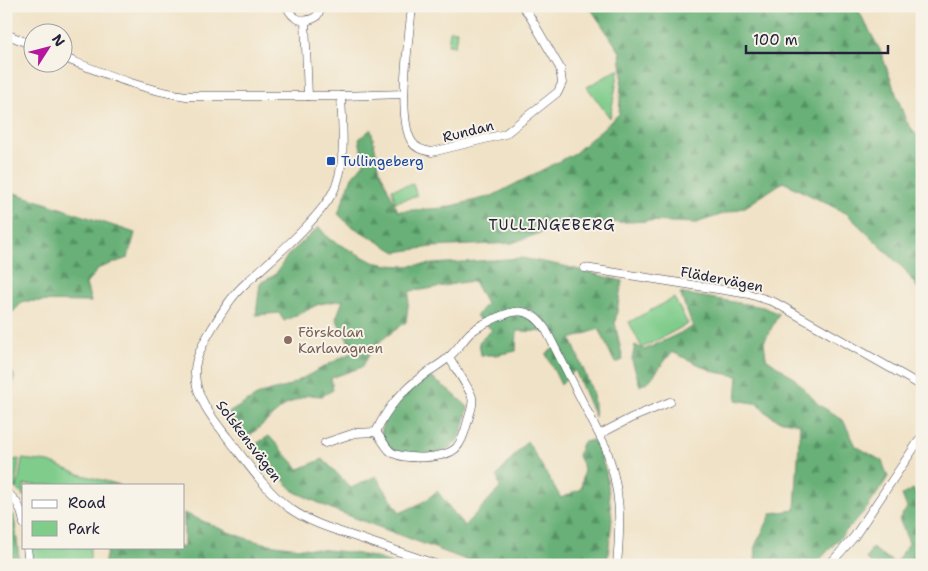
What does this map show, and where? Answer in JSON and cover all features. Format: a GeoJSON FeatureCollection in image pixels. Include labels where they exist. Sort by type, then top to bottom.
{"type":"FeatureCollection","features":[{"type":"Feature","properties":{"kind":"street"},"geometry":{"type":"LineString","coordinates":[[288,6],[291,15],[305,21],[316,17],[323,6]]}},
{"type":"Feature","properties":{"kind":"street","name":"Rundan"},"geometry":{"type":"LineString","coordinates":[[413,6],[404,94],[408,133],[413,144],[423,150],[432,152],[505,134],[558,92],[562,83],[560,68],[528,12],[522,6]]}},
{"type":"Feature","properties":{"kind":"street"},"geometry":{"type":"LineString","coordinates":[[305,21],[308,96]]}},
{"type":"Feature","properties":{"kind":"street"},"geometry":{"type":"LineString","coordinates":[[6,34],[22,41]]}},
{"type":"Feature","properties":{"kind":"street"},"geometry":{"type":"LineString","coordinates":[[72,61],[127,83],[186,96],[404,94]]}},
{"type":"Feature","properties":{"kind":"street","name":"Solskensvägen"},"geometry":{"type":"LineString","coordinates":[[341,96],[342,157],[341,171],[336,188],[308,223],[244,284],[221,312],[205,340],[194,372],[197,385],[210,415],[271,492],[290,508],[318,524],[438,565]]}},
{"type":"Feature","properties":{"kind":"street","name":"Flädervägen"},"geometry":{"type":"LineString","coordinates":[[586,268],[749,294],[774,302],[922,386]]}},
{"type":"Feature","properties":{"kind":"street"},"geometry":{"type":"LineString","coordinates":[[376,432],[382,419],[400,394],[425,373],[449,357],[476,328],[503,314],[520,311],[532,315],[542,322],[600,434],[612,465],[619,497],[621,526],[617,565]]}},
{"type":"Feature","properties":{"kind":"street"},"geometry":{"type":"LineString","coordinates":[[376,432],[390,451],[397,455],[437,456],[456,448],[464,432],[471,410],[472,398],[449,357]]}},
{"type":"Feature","properties":{"kind":"street"},"geometry":{"type":"LineString","coordinates":[[600,434],[630,418],[670,402]]}},
{"type":"Feature","properties":{"kind":"street"},"geometry":{"type":"LineString","coordinates":[[325,443],[355,434],[376,432]]}},
{"type":"Feature","properties":{"kind":"street"},"geometry":{"type":"LineString","coordinates":[[829,565],[858,531],[922,436]]}},
{"type":"Feature","properties":{"kind":"street"},"geometry":{"type":"LineString","coordinates":[[6,492],[15,498],[22,511]]}},
{"type":"Feature","properties":{"kind":"street"},"geometry":{"type":"LineString","coordinates":[[27,548],[29,565]]}},
{"type":"Feature","properties":{"kind":"green space"},"geometry":{"type":"Polygon","coordinates":[[[589,6],[856,6],[880,50],[906,121],[922,142],[922,295],[905,270],[846,213],[783,182],[745,207],[696,223],[648,221],[563,225],[512,243],[432,247],[396,252],[348,224],[338,214],[352,177],[364,163],[359,139],[371,129],[380,171],[398,211],[444,208],[492,196],[575,153],[619,114],[622,72],[620,52],[589,6]]]}},
{"type":"Feature","properties":{"kind":"green space"},"geometry":{"type":"Polygon","coordinates":[[[450,30],[457,31],[455,46],[448,45],[450,30]]]}},
{"type":"Feature","properties":{"kind":"green space"},"geometry":{"type":"Polygon","coordinates":[[[619,69],[610,118],[587,87],[619,69]]]}},
{"type":"Feature","properties":{"kind":"green space"},"geometry":{"type":"Polygon","coordinates":[[[413,184],[417,196],[395,202],[392,189],[413,184]]]}},
{"type":"Feature","properties":{"kind":"green space"},"geometry":{"type":"Polygon","coordinates":[[[6,190],[135,233],[128,258],[99,268],[86,284],[91,302],[24,301],[6,319],[6,190]]]}},
{"type":"Feature","properties":{"kind":"green space"},"geometry":{"type":"Polygon","coordinates":[[[319,227],[329,239],[373,262],[388,265],[404,266],[522,258],[564,266],[622,281],[615,323],[623,360],[615,363],[599,329],[571,339],[593,393],[595,417],[575,370],[561,385],[546,354],[560,344],[553,332],[517,331],[516,351],[496,355],[481,355],[479,342],[492,330],[476,316],[486,304],[474,281],[410,291],[406,322],[372,350],[362,367],[331,378],[333,390],[322,396],[308,395],[287,404],[243,441],[225,415],[260,394],[286,387],[354,351],[336,319],[343,300],[319,304],[284,321],[279,313],[256,315],[260,283],[275,275],[288,255],[319,227]]]}},
{"type":"Feature","properties":{"kind":"green space"},"geometry":{"type":"Polygon","coordinates":[[[680,293],[763,307],[779,314],[764,342],[766,358],[794,378],[818,404],[843,420],[856,446],[882,461],[888,477],[868,507],[815,565],[755,565],[756,544],[772,513],[795,510],[800,424],[778,420],[768,414],[759,404],[736,400],[738,376],[715,372],[672,352],[650,380],[640,386],[632,360],[635,345],[644,350],[693,327],[680,293]]]}},
{"type":"Feature","properties":{"kind":"green space"},"geometry":{"type":"Polygon","coordinates":[[[674,298],[688,324],[642,348],[629,322],[674,298]]]}},
{"type":"Feature","properties":{"kind":"green space"},"geometry":{"type":"Polygon","coordinates":[[[6,359],[14,376],[7,431],[6,431],[6,359]]]}},
{"type":"Feature","properties":{"kind":"green space"},"geometry":{"type":"Polygon","coordinates":[[[427,375],[449,390],[468,407],[462,431],[455,443],[447,449],[436,453],[423,455],[398,451],[388,446],[383,438],[382,427],[385,419],[394,405],[427,375]]]}},
{"type":"Feature","properties":{"kind":"green space"},"geometry":{"type":"Polygon","coordinates":[[[269,436],[299,469],[323,459],[351,488],[376,476],[400,513],[425,501],[437,491],[464,526],[500,488],[497,476],[527,441],[561,498],[581,489],[584,468],[578,456],[582,443],[592,440],[596,443],[606,472],[612,519],[607,565],[481,565],[334,510],[295,492],[251,447],[269,436]]]}},
{"type":"Feature","properties":{"kind":"green space"},"geometry":{"type":"Polygon","coordinates":[[[19,459],[15,489],[6,484],[6,461],[19,459]]]}},
{"type":"Feature","properties":{"kind":"green space"},"geometry":{"type":"Polygon","coordinates":[[[22,459],[49,462],[79,474],[116,484],[22,484],[22,495],[17,490],[22,459]]]}},
{"type":"Feature","properties":{"kind":"green space"},"geometry":{"type":"Polygon","coordinates":[[[913,489],[922,503],[922,565],[874,565],[866,559],[872,548],[895,563],[909,543],[899,519],[907,508],[902,495],[913,489]]]}},
{"type":"Feature","properties":{"kind":"green space"},"geometry":{"type":"Polygon","coordinates":[[[6,510],[14,515],[20,565],[6,565],[6,510]]]}},
{"type":"Feature","properties":{"kind":"green space"},"geometry":{"type":"Polygon","coordinates":[[[185,513],[228,532],[263,543],[351,553],[396,565],[104,565],[108,548],[185,548],[185,513]]]}},
{"type":"Feature","properties":{"kind":"green space"},"geometry":{"type":"Polygon","coordinates":[[[27,548],[90,548],[88,565],[29,565],[27,548]]]}},
{"type":"Feature","properties":{"kind":"place","name":"Tullingeberg"},"geometry":{"type":"Point","coordinates":[331,161]}},
{"type":"Feature","properties":{"kind":"place","name":"Förskolan Karlavagnen"},"geometry":{"type":"Point","coordinates":[288,340]}},
{"type":"Feature","properties":{"kind":"district","name":"TULLINGEBERG"},"geometry":{"type":"Point","coordinates":[552,225]}}]}
